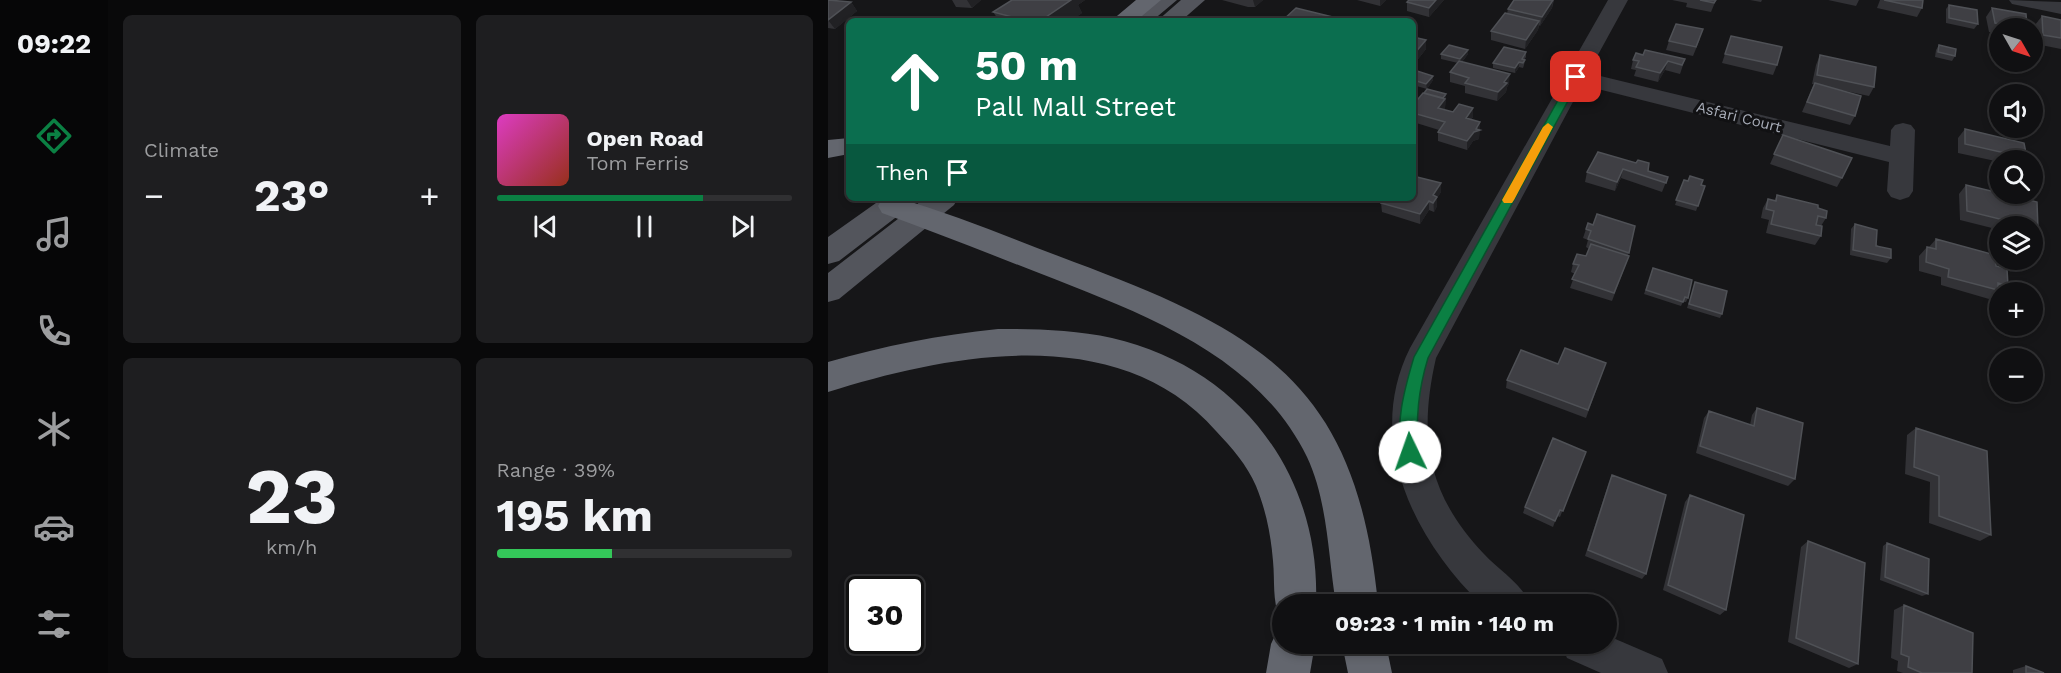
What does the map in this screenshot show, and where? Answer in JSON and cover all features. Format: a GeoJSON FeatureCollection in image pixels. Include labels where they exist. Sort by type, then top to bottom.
{"type":"FeatureCollection","features":[{"type":"Feature","properties":{"kind":"highway"},"geometry":{"type":"LineString","coordinates":[[1126,18],[1150,0]]}},
{"type":"Feature","properties":{"kind":"highway"},"geometry":{"type":"LineString","coordinates":[[828,149],[846,146]]}},
{"type":"Feature","properties":{"kind":"highway"},"geometry":{"type":"LineString","coordinates":[[915,204],[1169,311],[1237,350],[1265,374],[1304,418],[1330,468],[1344,523],[1355,594]]}},
{"type":"Feature","properties":{"kind":"highway"},"geometry":{"type":"LineString","coordinates":[[828,377],[896,357],[934,349],[1019,341],[1089,346],[1122,353],[1160,369],[1205,394],[1243,432],[1261,457],[1287,515],[1293,551],[1295,594]]}},
{"type":"Feature","properties":{"kind":"highway"},"geometry":{"type":"LineString","coordinates":[[1288,673],[1291,654]]}},
{"type":"Feature","properties":{"kind":"highway"},"geometry":{"type":"LineString","coordinates":[[1366,654],[1370,673]]}},
{"type":"Feature","properties":{"kind":"main road"},"geometry":{"type":"LineString","coordinates":[[1142,18],[1166,0]]}},
{"type":"Feature","properties":{"kind":"main road"},"geometry":{"type":"LineString","coordinates":[[1172,18],[1194,0]]}},
{"type":"Feature","properties":{"kind":"main road"},"geometry":{"type":"LineString","coordinates":[[828,253],[915,204]]}},
{"type":"Feature","properties":{"kind":"main road"},"geometry":{"type":"LineString","coordinates":[[828,290],[915,204]]}},
{"type":"Feature","properties":{"kind":"street"},"geometry":{"type":"LineString","coordinates":[[1500,594],[1461,559],[1439,529],[1420,491],[1410,452],[1408,414],[1413,384],[1421,357],[1618,0]]}},
{"type":"Feature","properties":{"kind":"street"},"geometry":{"type":"LineString","coordinates":[[2019,0],[2061,8]]}},
{"type":"Feature","properties":{"kind":"street","name":"Asfari Court"},"geometry":{"type":"LineString","coordinates":[[1576,77],[1902,158]]}},
{"type":"Feature","properties":{"kind":"street"},"geometry":{"type":"LineString","coordinates":[[1900,191],[1903,130]]}},
{"type":"Feature","properties":{"kind":"street"},"geometry":{"type":"LineString","coordinates":[[1604,654],[1648,673]]}},
{"type":"Feature","properties":{"kind":"building"},"geometry":{"type":"Polygon","coordinates":[[[828,0],[851,2],[828,20],[828,0]]]}},
{"type":"Feature","properties":{"kind":"building"},"geometry":{"type":"Polygon","coordinates":[[[1012,0],[1071,0],[1044,18],[1016,18],[993,12],[1012,0]]]}},
{"type":"Feature","properties":{"kind":"building"},"geometry":{"type":"Polygon","coordinates":[[[1409,0],[1436,0],[1429,8],[1407,2],[1409,0]]]}},
{"type":"Feature","properties":{"kind":"building"},"geometry":{"type":"Polygon","coordinates":[[[1514,0],[1553,0],[1542,17],[1508,9],[1514,0]]]}},
{"type":"Feature","properties":{"kind":"building"},"geometry":{"type":"Polygon","coordinates":[[[1700,0],[1716,0],[1714,3],[1700,0]]]}},
{"type":"Feature","properties":{"kind":"building"},"geometry":{"type":"Polygon","coordinates":[[[1884,0],[1923,0],[1922,8],[1884,0]]]}},
{"type":"Feature","properties":{"kind":"building"},"geometry":{"type":"Polygon","coordinates":[[[1949,5],[1977,10],[1978,24],[1949,18],[1949,5]]]}},
{"type":"Feature","properties":{"kind":"building"},"geometry":{"type":"Polygon","coordinates":[[[1296,8],[1337,18],[1285,18],[1296,8]]]}},
{"type":"Feature","properties":{"kind":"building"},"geometry":{"type":"Polygon","coordinates":[[[1992,8],[2026,14],[2026,18],[1994,18],[1992,8]]]}},
{"type":"Feature","properties":{"kind":"building"},"geometry":{"type":"Polygon","coordinates":[[[1505,13],[1539,21],[1526,40],[1491,31],[1505,13]]]}},
{"type":"Feature","properties":{"kind":"building"},"geometry":{"type":"Polygon","coordinates":[[[2042,16],[2061,20],[2061,38],[2043,35],[2042,16]]]}},
{"type":"Feature","properties":{"kind":"building"},"geometry":{"type":"Polygon","coordinates":[[[1676,24],[1703,29],[1696,47],[1669,41],[1676,24]]]}},
{"type":"Feature","properties":{"kind":"building"},"geometry":{"type":"Polygon","coordinates":[[[1731,36],[1782,47],[1777,65],[1725,54],[1731,36]]]}},
{"type":"Feature","properties":{"kind":"building"},"geometry":{"type":"Polygon","coordinates":[[[1416,38],[1426,40],[1416,52],[1416,38]]]}},
{"type":"Feature","properties":{"kind":"building"},"geometry":{"type":"Polygon","coordinates":[[[1449,45],[1468,50],[1460,59],[1441,54],[1449,45]]]}},
{"type":"Feature","properties":{"kind":"building"},"geometry":{"type":"Polygon","coordinates":[[[1939,45],[1956,49],[1955,56],[1938,52],[1939,45]]]}},
{"type":"Feature","properties":{"kind":"building"},"geometry":{"type":"Polygon","coordinates":[[[1504,47],[1526,52],[1522,59],[1525,60],[1523,63],[1519,62],[1515,68],[1493,63],[1504,47]]]}},
{"type":"Feature","properties":{"kind":"building"},"geometry":{"type":"Polygon","coordinates":[[[1645,50],[1685,59],[1682,65],[1668,61],[1660,73],[1636,67],[1639,61],[1633,60],[1636,53],[1643,55],[1645,50]]]}},
{"type":"Feature","properties":{"kind":"building"},"geometry":{"type":"Polygon","coordinates":[[[1820,55],[1876,67],[1874,87],[1817,75],[1820,55]]]}},
{"type":"Feature","properties":{"kind":"building"},"geometry":{"type":"Polygon","coordinates":[[[1459,61],[1510,74],[1504,82],[1507,83],[1498,92],[1465,83],[1469,78],[1450,72],[1459,61]]]}},
{"type":"Feature","properties":{"kind":"building"},"geometry":{"type":"Polygon","coordinates":[[[1416,72],[1433,76],[1426,84],[1416,81],[1416,72]]]}},
{"type":"Feature","properties":{"kind":"building"},"geometry":{"type":"Polygon","coordinates":[[[1815,83],[1861,96],[1855,116],[1807,102],[1815,83]]]}},
{"type":"Feature","properties":{"kind":"building"},"geometry":{"type":"Polygon","coordinates":[[[1427,89],[1446,94],[1443,98],[1424,93],[1427,89]]]}},
{"type":"Feature","properties":{"kind":"building"},"geometry":{"type":"Polygon","coordinates":[[[1423,93],[1445,99],[1438,108],[1453,112],[1459,104],[1473,108],[1466,118],[1480,122],[1476,129],[1480,130],[1474,132],[1467,141],[1438,132],[1445,122],[1416,114],[1416,101],[1423,93]]]}},
{"type":"Feature","properties":{"kind":"building"},"geometry":{"type":"Polygon","coordinates":[[[1965,129],[1989,135],[1989,138],[2003,138],[2024,143],[2025,150],[1992,150],[1965,144],[1965,129]]]}},
{"type":"Feature","properties":{"kind":"building"},"geometry":{"type":"Polygon","coordinates":[[[1783,135],[1852,158],[1842,178],[1774,154],[1783,135]]]}},
{"type":"Feature","properties":{"kind":"building"},"geometry":{"type":"Polygon","coordinates":[[[1598,152],[1636,163],[1638,160],[1649,163],[1648,171],[1668,177],[1666,183],[1623,169],[1617,182],[1587,172],[1598,152]]]}},
{"type":"Feature","properties":{"kind":"building"},"geometry":{"type":"Polygon","coordinates":[[[1690,176],[1703,180],[1701,185],[1705,186],[1698,206],[1676,200],[1684,180],[1688,181],[1690,176]]]}},
{"type":"Feature","properties":{"kind":"building"},"geometry":{"type":"Polygon","coordinates":[[[1416,177],[1441,183],[1433,195],[1437,197],[1433,203],[1429,201],[1420,214],[1381,203],[1382,201],[1416,201],[1416,177]]]}},
{"type":"Feature","properties":{"kind":"building"},"geometry":{"type":"Polygon","coordinates":[[[1966,185],[1989,191],[1989,204],[2037,204],[2038,216],[1989,216],[1967,211],[1966,185]]]}},
{"type":"Feature","properties":{"kind":"building"},"geometry":{"type":"Polygon","coordinates":[[[1777,195],[1818,205],[1818,208],[1827,211],[1826,218],[1818,216],[1816,225],[1822,226],[1821,236],[1771,224],[1774,211],[1766,209],[1768,199],[1776,201],[1777,195]]]}},
{"type":"Feature","properties":{"kind":"building"},"geometry":{"type":"Polygon","coordinates":[[[1597,214],[1635,226],[1629,253],[1588,239],[1591,231],[1586,229],[1588,223],[1593,225],[1597,214]]]}},
{"type":"Feature","properties":{"kind":"building"},"geometry":{"type":"Polygon","coordinates":[[[1855,224],[1877,230],[1876,246],[1891,249],[1891,258],[1853,250],[1855,224]]]}},
{"type":"Feature","properties":{"kind":"building"},"geometry":{"type":"Polygon","coordinates":[[[1936,239],[1989,253],[1989,270],[2007,270],[2008,282],[1989,282],[1989,288],[1948,277],[1949,269],[1926,262],[1927,247],[1936,249],[1936,239]]]}},
{"type":"Feature","properties":{"kind":"building"},"geometry":{"type":"Polygon","coordinates":[[[1591,244],[1629,256],[1614,293],[1572,279],[1579,265],[1573,264],[1577,254],[1586,256],[1591,244]]]}},
{"type":"Feature","properties":{"kind":"building"},"geometry":{"type":"Polygon","coordinates":[[[1653,268],[1692,280],[1688,298],[1685,297],[1683,302],[1646,290],[1653,268]]]}},
{"type":"Feature","properties":{"kind":"building"},"geometry":{"type":"Polygon","coordinates":[[[1695,282],[1727,291],[1722,314],[1689,304],[1695,282]]]}},
{"type":"Feature","properties":{"kind":"building"},"geometry":{"type":"Polygon","coordinates":[[[1565,348],[1606,363],[1588,410],[1507,380],[1521,350],[1558,364],[1565,348]]]}},
{"type":"Feature","properties":{"kind":"building"},"geometry":{"type":"Polygon","coordinates":[[[1757,408],[1803,423],[1795,479],[1700,446],[1709,411],[1754,426],[1757,408]]]}},
{"type":"Feature","properties":{"kind":"building"},"geometry":{"type":"Polygon","coordinates":[[[1916,428],[1987,451],[1991,535],[1939,516],[1939,476],[1914,467],[1916,428]]]}},
{"type":"Feature","properties":{"kind":"building"},"geometry":{"type":"Polygon","coordinates":[[[1553,438],[1586,452],[1563,511],[1560,510],[1555,521],[1525,507],[1553,438]]]}},
{"type":"Feature","properties":{"kind":"building"},"geometry":{"type":"Polygon","coordinates":[[[1612,475],[1666,495],[1646,574],[1588,550],[1612,475]]]}},
{"type":"Feature","properties":{"kind":"building"},"geometry":{"type":"Polygon","coordinates":[[[1690,495],[1744,515],[1726,610],[1668,585],[1690,495]]]}},
{"type":"Feature","properties":{"kind":"building"},"geometry":{"type":"Polygon","coordinates":[[[1808,541],[1865,563],[1858,664],[1796,638],[1808,541]]]}},
{"type":"Feature","properties":{"kind":"building"},"geometry":{"type":"Polygon","coordinates":[[[1887,543],[1929,559],[1928,594],[1885,577],[1887,543]]]}},
{"type":"Feature","properties":{"kind":"building"},"geometry":{"type":"Polygon","coordinates":[[[1904,605],[1973,633],[1972,673],[1922,673],[1908,667],[1909,657],[1901,654],[1904,605]]]}},
{"type":"Feature","properties":{"kind":"building"},"geometry":{"type":"Polygon","coordinates":[[[2026,666],[2044,673],[2026,673],[2026,666]]]}},
{"type":"Feature","properties":{"kind":"slow traffic"},"geometry":{"type":"LineString","coordinates":[[1508,200],[1548,127]]}},
{"type":"Feature","properties":{"kind":"route"},"geometry":{"type":"LineString","coordinates":[[1410,452],[1408,414],[1421,357],[1576,77]]}}]}
